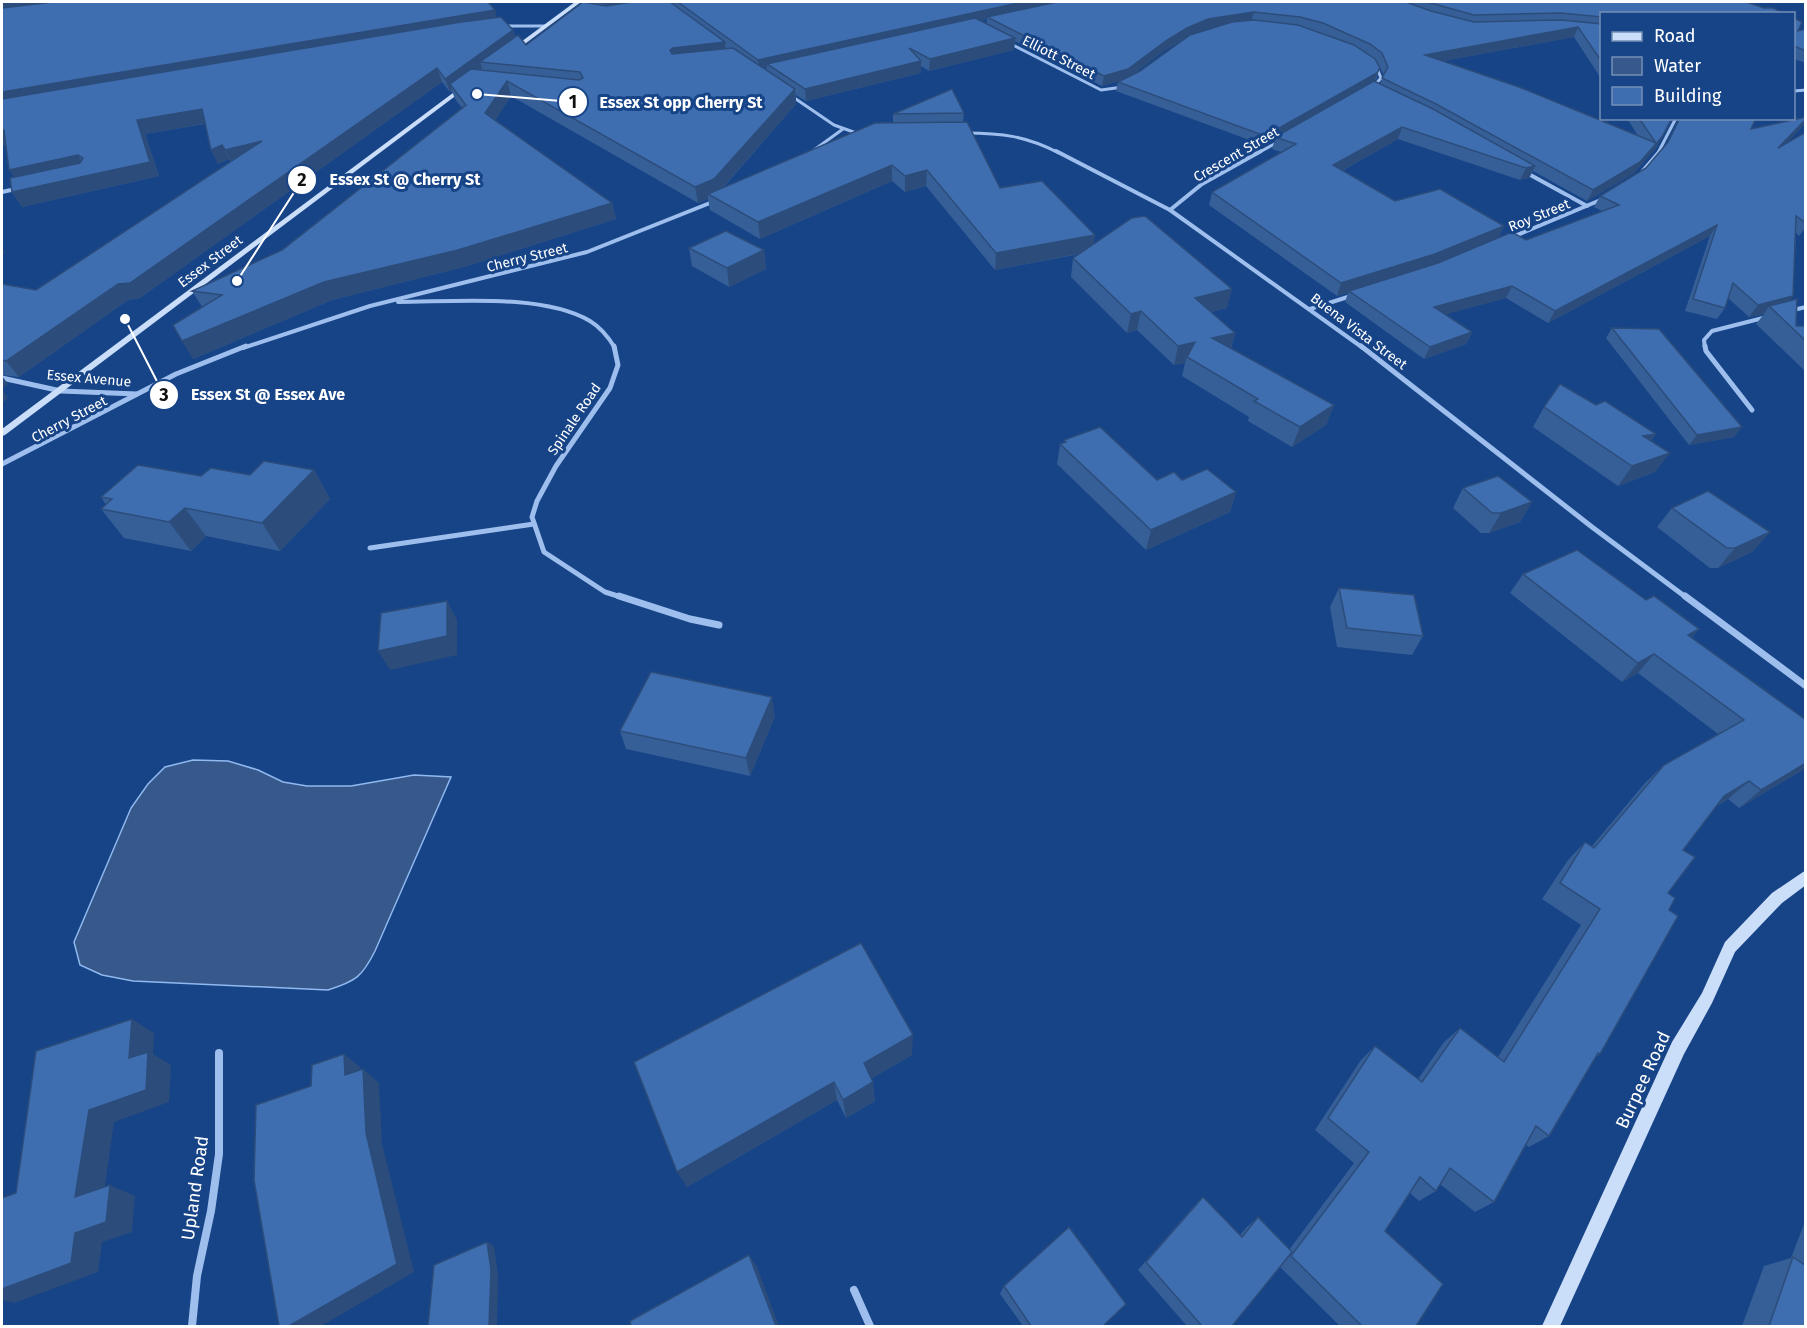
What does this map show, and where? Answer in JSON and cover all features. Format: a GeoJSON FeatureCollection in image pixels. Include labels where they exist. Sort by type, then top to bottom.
{"type":"FeatureCollection","features":[{"type":"Feature","properties":{"kind":"main road"},"geometry":{"type":"LineString","coordinates":[[503,58],[578,2]]}},
{"type":"Feature","properties":{"kind":"main road","name":"Essex Street"},"geometry":{"type":"LineString","coordinates":[[2,433],[474,80]]}},
{"type":"Feature","properties":{"kind":"main road","name":"Burpee Road"},"geometry":{"type":"LineString","coordinates":[[1551,1326],[1678,1048],[1707,998],[1730,948],[1777,898],[1806,876]]}},
{"type":"Feature","properties":{"kind":"street"},"geometry":{"type":"LineString","coordinates":[[498,26],[545,26]]}},
{"type":"Feature","properties":{"kind":"street","name":"Elliott Street"},"geometry":{"type":"LineString","coordinates":[[1005,41],[1101,90],[1113,90],[1130,82]]}},
{"type":"Feature","properties":{"kind":"street"},"geometry":{"type":"LineString","coordinates":[[1372,62],[1381,74],[1377,85],[1371,89],[1382,94]]}},
{"type":"Feature","properties":{"kind":"street"},"geometry":{"type":"LineString","coordinates":[[1795,91],[1806,90]]}},
{"type":"Feature","properties":{"kind":"street"},"geometry":{"type":"LineString","coordinates":[[1799,91],[1806,96]]}},
{"type":"Feature","properties":{"kind":"street"},"geometry":{"type":"LineString","coordinates":[[786,92],[843,129],[866,135]]}},
{"type":"Feature","properties":{"kind":"street"},"geometry":{"type":"LineString","coordinates":[[1636,178],[1661,150],[1675,120]]}},
{"type":"Feature","properties":{"kind":"street"},"geometry":{"type":"LineString","coordinates":[[807,155],[843,129]]}},
{"type":"Feature","properties":{"kind":"street","name":"Buena Vista Street"},"geometry":{"type":"LineString","coordinates":[[955,134],[993,133],[1034,140],[1170,210],[1310,309],[1592,527],[1806,686]]}},
{"type":"Feature","properties":{"kind":"street","name":"Crescent Street"},"geometry":{"type":"LineString","coordinates":[[1170,210],[1203,184],[1287,137]]}},
{"type":"Feature","properties":{"kind":"street"},"geometry":{"type":"LineString","coordinates":[[1525,172],[1587,207]]}},
{"type":"Feature","properties":{"kind":"street"},"geometry":{"type":"LineString","coordinates":[[2,192],[24,187]]}},
{"type":"Feature","properties":{"kind":"street","name":"Roy Street"},"geometry":{"type":"LineString","coordinates":[[1506,240],[1606,198]]}},
{"type":"Feature","properties":{"kind":"street","name":"Cherry Street"},"geometry":{"type":"LineString","coordinates":[[2,464],[185,370],[253,344],[387,302],[587,252],[717,200]]}},
{"type":"Feature","properties":{"kind":"street"},"geometry":{"type":"LineString","coordinates":[[1310,309],[1365,292]]}},
{"type":"Feature","properties":{"kind":"street","name":"Spinale Road"},"geometry":{"type":"LineString","coordinates":[[387,302],[515,304],[556,309],[589,321],[616,348],[618,361],[610,388],[546,482],[532,515],[534,524]]}},
{"type":"Feature","properties":{"kind":"street"},"geometry":{"type":"LineString","coordinates":[[1785,312],[1806,307]]}},
{"type":"Feature","properties":{"kind":"street"},"geometry":{"type":"LineString","coordinates":[[1752,410],[1706,351],[1704,340],[1712,331],[1774,315]]}},
{"type":"Feature","properties":{"kind":"street","name":"Essex Avenue"},"geometry":{"type":"LineString","coordinates":[[2,378],[61,391],[139,394]]}},
{"type":"Feature","properties":{"kind":"street"},"geometry":{"type":"LineString","coordinates":[[369,548],[534,524],[544,552],[605,592],[719,625]]}},
{"type":"Feature","properties":{"kind":"street","name":"Upland Road"},"geometry":{"type":"LineString","coordinates":[[192,1326],[197,1276],[211,1211],[219,1154],[219,1053]]}},
{"type":"Feature","properties":{"kind":"street"},"geometry":{"type":"LineString","coordinates":[[854,1290],[870,1326]]}},
{"type":"Feature","properties":{"kind":"water"},"geometry":{"type":"Polygon","coordinates":[[[193,760],[228,761],[258,770],[283,782],[307,786],[351,786],[414,775],[451,777],[375,951],[366,967],[352,981],[328,990],[133,981],[102,975],[80,965],[74,942],[131,808],[148,784],[165,767],[193,760]]]}},
{"type":"Feature","properties":{"kind":"building"},"geometry":{"type":"Polygon","coordinates":[[[53,2],[488,2],[495,10],[2,92],[2,8],[53,2]]]}},
{"type":"Feature","properties":{"kind":"building"},"geometry":{"type":"Polygon","coordinates":[[[583,2],[606,6],[632,2],[670,2],[725,42],[673,48],[670,50],[672,54],[733,48],[795,89],[714,179],[695,187],[507,81],[485,113],[612,203],[458,250],[324,282],[182,341],[173,325],[222,295],[192,291],[282,250],[466,105],[450,84],[471,69],[579,80],[583,78],[580,72],[480,62],[518,35],[526,45],[583,2]]]}},
{"type":"Feature","properties":{"kind":"building"},"geometry":{"type":"Polygon","coordinates":[[[597,2],[620,2],[606,4],[597,2]]]}},
{"type":"Feature","properties":{"kind":"building"},"geometry":{"type":"Polygon","coordinates":[[[678,2],[1023,2],[758,60],[678,2]]]}},
{"type":"Feature","properties":{"kind":"building"},"geometry":{"type":"Polygon","coordinates":[[[1057,2],[1406,2],[1474,22],[1561,20],[1600,24],[1600,59],[1578,27],[1425,55],[1519,87],[1656,143],[1640,120],[1671,120],[1662,137],[1640,162],[1593,190],[1436,104],[1382,78],[1388,67],[1382,53],[1370,44],[1323,23],[1300,17],[1254,12],[1208,19],[1167,40],[1128,69],[1104,76],[987,17],[1057,2]]]}},
{"type":"Feature","properties":{"kind":"building"},"geometry":{"type":"Polygon","coordinates":[[[1427,2],[1746,2],[1781,12],[1600,12],[1600,17],[1561,13],[1474,15],[1427,2]]]}},
{"type":"Feature","properties":{"kind":"building"},"geometry":{"type":"Polygon","coordinates":[[[501,17],[513,30],[445,79],[437,68],[130,283],[118,284],[6,361],[2,360],[2,284],[36,290],[262,141],[225,150],[222,145],[211,150],[202,109],[137,120],[150,162],[12,192],[10,178],[80,163],[83,158],[78,155],[9,170],[4,130],[2,130],[2,99],[501,17]]]}},
{"type":"Feature","properties":{"kind":"building"},"geometry":{"type":"Polygon","coordinates":[[[975,18],[1015,38],[930,59],[909,48],[921,61],[805,89],[767,64],[975,18]]]}},
{"type":"Feature","properties":{"kind":"building"},"geometry":{"type":"Polygon","coordinates":[[[1795,18],[1802,22],[1798,31],[1806,29],[1806,51],[1795,46],[1795,18]]]}},
{"type":"Feature","properties":{"kind":"building"},"geometry":{"type":"Polygon","coordinates":[[[1254,20],[1298,25],[1354,45],[1375,59],[1380,68],[1377,73],[1265,136],[1118,82],[1140,71],[1190,35],[1232,22],[1254,20]]]}},
{"type":"Feature","properties":{"kind":"building"},"geometry":{"type":"Polygon","coordinates":[[[1374,81],[1433,109],[1535,166],[1526,168],[1402,127],[1333,165],[1395,201],[1440,189],[1504,226],[1435,254],[1341,283],[1212,192],[1296,144],[1275,137],[1374,81]]]}},
{"type":"Feature","properties":{"kind":"building"},"geometry":{"type":"Polygon","coordinates":[[[952,89],[964,113],[893,114],[952,89]]]}},
{"type":"Feature","properties":{"kind":"building"},"geometry":{"type":"Polygon","coordinates":[[[1806,117],[1778,148],[1806,132],[1806,223],[1796,216],[1793,296],[1758,305],[1733,283],[1725,308],[1693,299],[1717,225],[1555,311],[1512,286],[1434,307],[1472,332],[1430,347],[1349,291],[1438,263],[1512,232],[1526,240],[1619,205],[1600,196],[1646,168],[1668,142],[1679,120],[1755,120],[1751,129],[1806,117]]]}},
{"type":"Feature","properties":{"kind":"building"},"geometry":{"type":"Polygon","coordinates":[[[967,122],[1000,188],[1042,181],[1095,235],[996,253],[927,170],[905,176],[892,165],[758,222],[708,194],[875,123],[967,122]]]}},
{"type":"Feature","properties":{"kind":"building"},"geometry":{"type":"Polygon","coordinates":[[[1145,216],[1232,289],[1195,298],[1235,333],[1212,338],[1334,405],[1300,427],[1254,401],[1258,399],[1187,357],[1195,342],[1178,346],[1141,311],[1131,314],[1073,258],[1132,218],[1145,216]]]}},
{"type":"Feature","properties":{"kind":"building"},"geometry":{"type":"Polygon","coordinates":[[[726,231],[764,250],[727,268],[689,248],[726,231]]]}},
{"type":"Feature","properties":{"kind":"building"},"geometry":{"type":"Polygon","coordinates":[[[1797,299],[1796,326],[1806,326],[1806,341],[1769,306],[1797,299]]]}},
{"type":"Feature","properties":{"kind":"building"},"geometry":{"type":"Polygon","coordinates":[[[1612,328],[1659,329],[1742,427],[1697,435],[1612,328]]]}},
{"type":"Feature","properties":{"kind":"building"},"geometry":{"type":"Polygon","coordinates":[[[1560,384],[1596,405],[1605,401],[1656,434],[1643,436],[1670,453],[1632,466],[1544,407],[1560,384]]]}},
{"type":"Feature","properties":{"kind":"building"},"geometry":{"type":"Polygon","coordinates":[[[1100,427],[1157,480],[1174,472],[1182,480],[1207,469],[1236,492],[1151,530],[1060,444],[1066,442],[1064,440],[1100,427]]]}},
{"type":"Feature","properties":{"kind":"building"},"geometry":{"type":"Polygon","coordinates":[[[264,461],[314,470],[262,523],[185,508],[169,522],[101,509],[112,499],[101,497],[138,465],[201,476],[211,468],[250,475],[264,461]]]}},
{"type":"Feature","properties":{"kind":"building"},"geometry":{"type":"Polygon","coordinates":[[[1498,476],[1532,502],[1501,513],[1492,513],[1463,488],[1498,476]]]}},
{"type":"Feature","properties":{"kind":"building"},"geometry":{"type":"Polygon","coordinates":[[[1708,491],[1770,532],[1735,548],[1727,548],[1672,508],[1708,491]]]}},
{"type":"Feature","properties":{"kind":"building"},"geometry":{"type":"Polygon","coordinates":[[[1577,550],[1646,600],[1654,596],[1699,629],[1688,635],[1806,720],[1806,763],[1761,790],[1749,781],[1724,796],[1683,850],[1695,857],[1668,893],[1675,898],[1669,910],[1678,916],[1600,1054],[1598,1053],[1549,1136],[1536,1126],[1494,1202],[1450,1168],[1436,1191],[1420,1177],[1385,1231],[1443,1284],[1416,1326],[1362,1326],[1291,1256],[1369,1152],[1328,1118],[1375,1046],[1422,1082],[1460,1028],[1504,1062],[1600,909],[1560,883],[1585,842],[1594,848],[1664,765],[1744,720],[1654,654],[1638,663],[1523,574],[1577,550]]]}},
{"type":"Feature","properties":{"kind":"building"},"geometry":{"type":"Polygon","coordinates":[[[1339,588],[1414,595],[1423,636],[1347,628],[1339,588]]]}},
{"type":"Feature","properties":{"kind":"building"},"geometry":{"type":"Polygon","coordinates":[[[447,601],[447,636],[378,651],[381,613],[447,601]]]}},
{"type":"Feature","properties":{"kind":"building"},"geometry":{"type":"Polygon","coordinates":[[[651,672],[772,697],[746,758],[620,731],[651,672]]]}},
{"type":"Feature","properties":{"kind":"building"},"geometry":{"type":"Polygon","coordinates":[[[861,943],[913,1035],[864,1063],[873,1082],[843,1100],[834,1082],[677,1172],[634,1062],[861,943]]]}},
{"type":"Feature","properties":{"kind":"building"},"geometry":{"type":"Polygon","coordinates":[[[132,1019],[129,1058],[148,1052],[146,1090],[89,1110],[75,1197],[110,1185],[106,1222],[75,1233],[71,1263],[2,1289],[2,1198],[16,1193],[36,1051],[132,1019]]]}},
{"type":"Feature","properties":{"kind":"building"},"geometry":{"type":"Polygon","coordinates":[[[344,1054],[345,1075],[363,1069],[366,1133],[397,1264],[289,1326],[279,1326],[254,1180],[256,1105],[311,1086],[312,1065],[344,1054]]]}},
{"type":"Feature","properties":{"kind":"building"},"geometry":{"type":"Polygon","coordinates":[[[1203,1197],[1242,1237],[1258,1217],[1292,1252],[1232,1326],[1202,1326],[1146,1262],[1203,1197]]]}},
{"type":"Feature","properties":{"kind":"building"},"geometry":{"type":"Polygon","coordinates":[[[1069,1227],[1126,1304],[1103,1326],[1031,1326],[1004,1286],[1069,1227]]]}},
{"type":"Feature","properties":{"kind":"building"},"geometry":{"type":"Polygon","coordinates":[[[487,1242],[491,1270],[489,1326],[428,1326],[434,1265],[487,1242]]]}},
{"type":"Feature","properties":{"kind":"building"},"geometry":{"type":"Polygon","coordinates":[[[749,1255],[776,1326],[631,1326],[630,1321],[749,1255]]]}},
{"type":"Feature","properties":{"kind":"building"},"geometry":{"type":"Polygon","coordinates":[[[1793,1257],[1806,1266],[1806,1326],[1769,1326],[1793,1257]]]}},
{"type":"Feature","properties":{"kind":"place","name":"Essex St opp Cherry St"},"geometry":{"type":"Point","coordinates":[477,94]}},
{"type":"Feature","properties":{"kind":"place","name":"Essex St @ Cherry St"},"geometry":{"type":"Point","coordinates":[237,281]}},
{"type":"Feature","properties":{"kind":"place","name":"Essex St @ Essex Ave"},"geometry":{"type":"Point","coordinates":[125,319]}}]}
